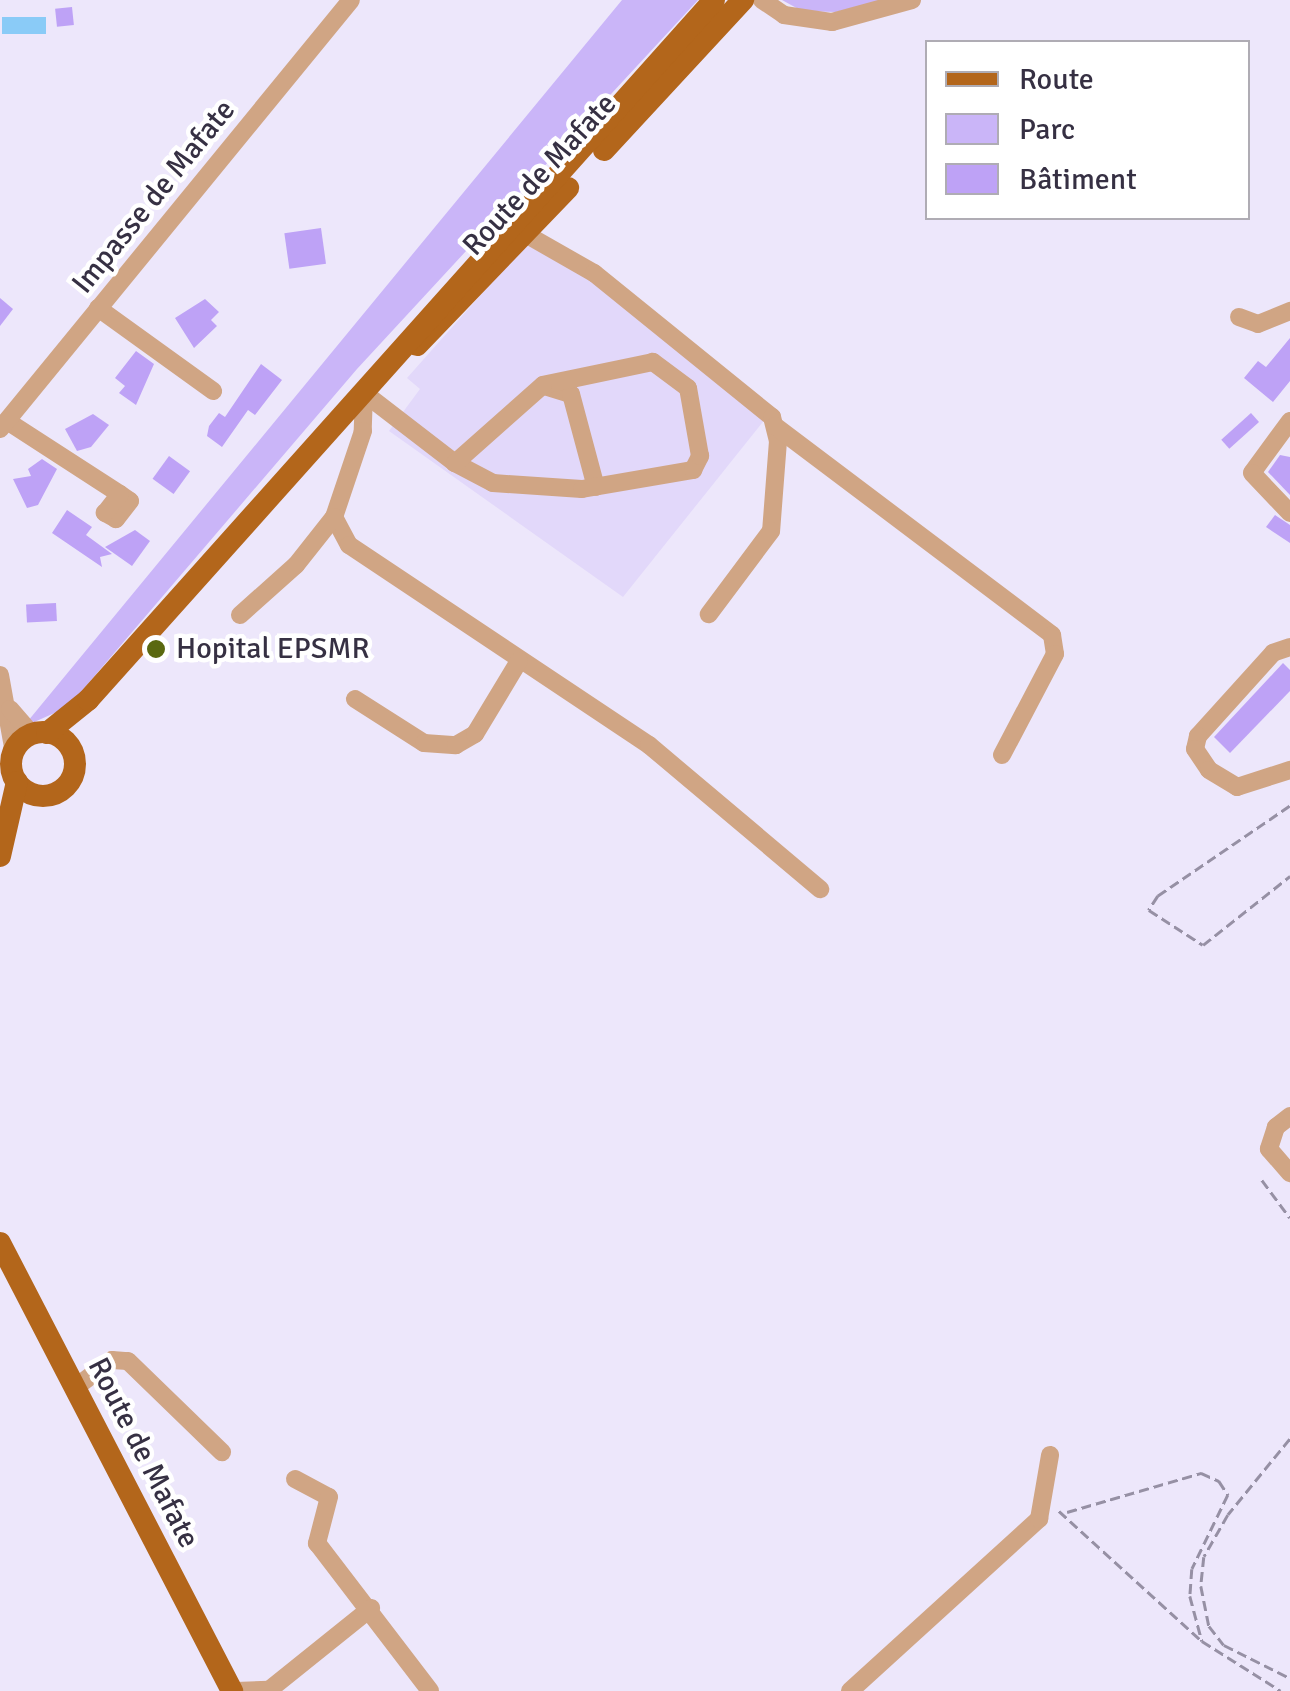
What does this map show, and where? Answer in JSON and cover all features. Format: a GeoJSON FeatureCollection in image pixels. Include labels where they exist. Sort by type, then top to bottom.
{"type":"FeatureCollection","features":[{"type":"Feature","properties":{"kind":"main road","name":"Route de Mafate"},"geometry":{"type":"LineString","coordinates":[[40,733],[88,700],[369,388],[451,315],[518,230],[714,0]]}},
{"type":"Feature","properties":{"kind":"main road","name":"Route de Mafate"},"geometry":{"type":"LineString","coordinates":[[518,230],[743,0]]}},
{"type":"Feature","properties":{"kind":"main road","name":"Route de Mafate"},"geometry":{"type":"LineString","coordinates":[[74,754],[88,700]]}},
{"type":"Feature","properties":{"kind":"main road"},"geometry":{"type":"LineString","coordinates":[[40,733],[64,740],[74,754],[71,781],[49,796],[5,845],[17,782],[14,753],[40,733]]}},
{"type":"Feature","properties":{"kind":"main road"},"geometry":{"type":"LineString","coordinates":[[17,782],[31,794],[49,796]]}},
{"type":"Feature","properties":{"kind":"main road","name":"Route de Mafate"},"geometry":{"type":"LineString","coordinates":[[0,1243],[234,1691]]}},
{"type":"Feature","properties":{"kind":"street","name":"Impasse de Mafate"},"geometry":{"type":"LineString","coordinates":[[4,425],[351,0]]}},
{"type":"Feature","properties":{"kind":"street"},"geometry":{"type":"LineString","coordinates":[[762,0],[784,15],[832,22],[912,0]]}},
{"type":"Feature","properties":{"kind":"street"},"geometry":{"type":"LineString","coordinates":[[518,230],[594,272],[772,416],[776,426],[771,531],[710,614]]}},
{"type":"Feature","properties":{"kind":"street"},"geometry":{"type":"LineString","coordinates":[[98,308],[213,391]]}},
{"type":"Feature","properties":{"kind":"street"},"geometry":{"type":"LineString","coordinates":[[1239,317],[1258,324],[1290,312]]}},
{"type":"Feature","properties":{"kind":"street"},"geometry":{"type":"LineString","coordinates":[[369,388],[454,464],[492,483],[596,487],[693,470],[700,456],[688,388],[653,362],[543,385],[454,464]]}},
{"type":"Feature","properties":{"kind":"street"},"geometry":{"type":"LineString","coordinates":[[543,385],[571,394],[596,487]]}},
{"type":"Feature","properties":{"kind":"street"},"geometry":{"type":"LineString","coordinates":[[240,615],[296,565],[334,517],[360,445],[369,388]]}},
{"type":"Feature","properties":{"kind":"street"},"geometry":{"type":"LineString","coordinates":[[1290,421],[1252,473],[1290,513]]}},
{"type":"Feature","properties":{"kind":"street"},"geometry":{"type":"LineString","coordinates":[[4,425],[120,494]]}},
{"type":"Feature","properties":{"kind":"street"},"geometry":{"type":"LineString","coordinates":[[776,426],[1052,636],[1055,654],[1002,754]]}},
{"type":"Feature","properties":{"kind":"street"},"geometry":{"type":"LineString","coordinates":[[334,517],[349,545],[649,746],[820,889]]}},
{"type":"Feature","properties":{"kind":"street"},"geometry":{"type":"LineString","coordinates":[[1290,647],[1273,653],[1198,736],[1196,749],[1209,770],[1237,786],[1290,770]]}},
{"type":"Feature","properties":{"kind":"street"},"geometry":{"type":"LineString","coordinates":[[356,699],[424,743],[456,745],[475,734],[519,661]]}},
{"type":"Feature","properties":{"kind":"street"},"geometry":{"type":"LineString","coordinates":[[0,675],[14,753]]}},
{"type":"Feature","properties":{"kind":"street"},"geometry":{"type":"LineString","coordinates":[[7,704],[40,733]]}},
{"type":"Feature","properties":{"kind":"street"},"geometry":{"type":"LineString","coordinates":[[1290,1116],[1276,1127],[1269,1149],[1290,1173]]}},
{"type":"Feature","properties":{"kind":"street"},"geometry":{"type":"LineString","coordinates":[[76,1387],[112,1360],[128,1361],[222,1452]]}},
{"type":"Feature","properties":{"kind":"street"},"geometry":{"type":"LineString","coordinates":[[850,1691],[1000,1560],[1043,1508],[1050,1455]]}},
{"type":"Feature","properties":{"kind":"street"},"geometry":{"type":"LineString","coordinates":[[294,1479],[329,1497],[317,1543],[372,1608],[430,1691]]}},
{"type":"Feature","properties":{"kind":"street"},"geometry":{"type":"LineString","coordinates":[[234,1691],[270,1690],[372,1608]]}},
{"type":"Feature","properties":{"kind":"path"},"geometry":{"type":"LineString","coordinates":[[1290,806],[1158,896],[1150,910],[1203,945],[1290,876]]}},
{"type":"Feature","properties":{"kind":"path"},"geometry":{"type":"LineString","coordinates":[[1262,1180],[1290,1218]]}},
{"type":"Feature","properties":{"kind":"path"},"geometry":{"type":"LineString","coordinates":[[1290,1440],[1228,1515],[1204,1557],[1200,1586],[1209,1626],[1224,1644],[1290,1678]]}},
{"type":"Feature","properties":{"kind":"path"},"geometry":{"type":"LineString","coordinates":[[1043,1508],[1067,1512],[1201,1473],[1219,1481],[1228,1495],[1192,1569],[1202,1641]]}},
{"type":"Feature","properties":{"kind":"path"},"geometry":{"type":"LineString","coordinates":[[1067,1512],[1202,1641],[1281,1691]]}},
{"type":"Feature","properties":{"kind":"shaded area"},"geometry":{"type":"Polygon","coordinates":[[[534,235],[766,418],[623,597],[389,431],[420,389],[407,378],[534,235]]]}},
{"type":"Feature","properties":{"kind":"green space"},"geometry":{"type":"Polygon","coordinates":[[[622,0],[698,0],[357,369],[68,707],[23,727],[622,0]]]}},
{"type":"Feature","properties":{"kind":"green space"},"geometry":{"type":"Polygon","coordinates":[[[782,0],[882,0],[836,12],[802,11],[782,0]]]}},
{"type":"Feature","properties":{"kind":"water"},"geometry":{"type":"Polygon","coordinates":[[[2,17],[46,17],[46,34],[2,34],[2,17]]]}},
{"type":"Feature","properties":{"kind":"building"},"geometry":{"type":"Polygon","coordinates":[[[72,7],[74,25],[57,27],[55,9],[72,7]]]}},
{"type":"Feature","properties":{"kind":"building"},"geometry":{"type":"Polygon","coordinates":[[[321,228],[326,264],[289,269],[284,233],[321,228]]]}},
{"type":"Feature","properties":{"kind":"building"},"geometry":{"type":"Polygon","coordinates":[[[0,298],[13,309],[0,326],[0,298]]]}},
{"type":"Feature","properties":{"kind":"building"},"geometry":{"type":"Polygon","coordinates":[[[205,299],[219,312],[211,320],[217,326],[194,348],[175,318],[205,299]]]}},
{"type":"Feature","properties":{"kind":"building"},"geometry":{"type":"Polygon","coordinates":[[[1290,338],[1290,381],[1273,402],[1244,378],[1258,361],[1266,367],[1290,338]]]}},
{"type":"Feature","properties":{"kind":"building"},"geometry":{"type":"Polygon","coordinates":[[[136,351],[154,364],[136,405],[119,393],[125,386],[115,378],[136,351]]]}},
{"type":"Feature","properties":{"kind":"building"},"geometry":{"type":"Polygon","coordinates":[[[261,364],[282,380],[255,415],[248,410],[222,447],[207,436],[209,426],[219,413],[225,417],[261,364]]]}},
{"type":"Feature","properties":{"kind":"building"},"geometry":{"type":"Polygon","coordinates":[[[1251,413],[1259,422],[1229,449],[1221,440],[1251,413]]]}},
{"type":"Feature","properties":{"kind":"building"},"geometry":{"type":"Polygon","coordinates":[[[93,414],[109,425],[91,447],[77,451],[65,429],[93,414]]]}},
{"type":"Feature","properties":{"kind":"building"},"geometry":{"type":"Polygon","coordinates":[[[1280,455],[1290,457],[1290,495],[1268,472],[1280,455]]]}},
{"type":"Feature","properties":{"kind":"building"},"geometry":{"type":"Polygon","coordinates":[[[169,456],[190,471],[174,494],[153,479],[169,456]]]}},
{"type":"Feature","properties":{"kind":"building"},"geometry":{"type":"Polygon","coordinates":[[[42,459],[57,469],[38,505],[27,508],[13,479],[31,476],[28,469],[42,459]]]}},
{"type":"Feature","properties":{"kind":"building"},"geometry":{"type":"Polygon","coordinates":[[[67,510],[92,527],[86,535],[112,554],[100,557],[102,567],[52,533],[67,510]]]}},
{"type":"Feature","properties":{"kind":"building"},"geometry":{"type":"Polygon","coordinates":[[[1275,515],[1290,525],[1290,543],[1266,527],[1275,515]]]}},
{"type":"Feature","properties":{"kind":"building"},"geometry":{"type":"Polygon","coordinates":[[[135,530],[150,541],[132,566],[105,547],[135,530]]]}},
{"type":"Feature","properties":{"kind":"building"},"geometry":{"type":"Polygon","coordinates":[[[56,603],[57,621],[27,623],[26,605],[56,603]]]}},
{"type":"Feature","properties":{"kind":"building"},"geometry":{"type":"Polygon","coordinates":[[[1283,663],[1290,670],[1290,691],[1230,753],[1214,737],[1283,663]]]}},
{"type":"Feature","properties":{"kind":"place","name":"Hopital EPSMR"},"geometry":{"type":"Point","coordinates":[156,649]}}]}
